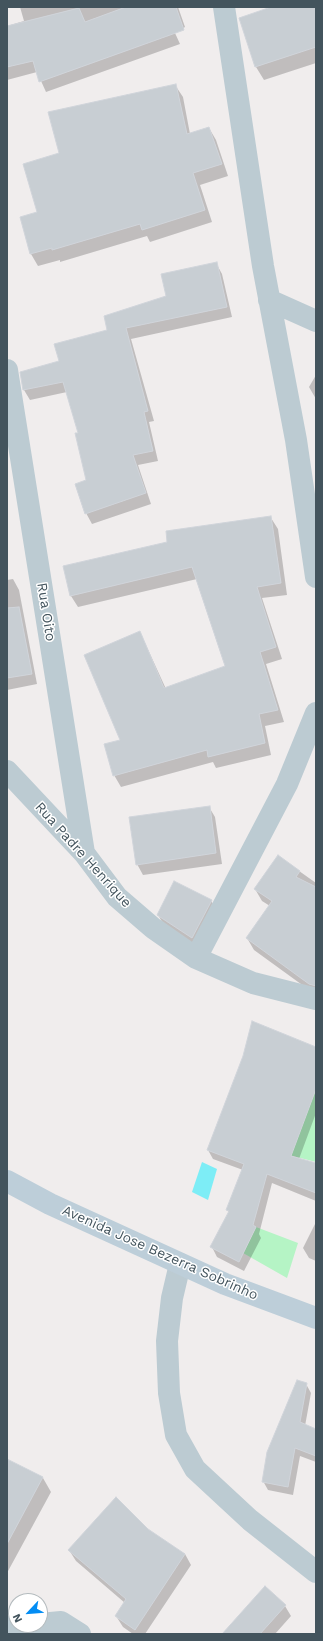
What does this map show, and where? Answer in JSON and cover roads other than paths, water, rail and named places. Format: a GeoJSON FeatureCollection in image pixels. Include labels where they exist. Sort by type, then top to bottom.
{"type":"FeatureCollection","features":[{"type":"Feature","properties":{"kind":"main road","name":"Avenida Jose Bezerra Sobrinho"},"geometry":{"type":"LineString","coordinates":[[7,1181],[50,1204],[225,1284],[316,1318]]}},
{"type":"Feature","properties":{"kind":"street"},"geometry":{"type":"LineString","coordinates":[[224,7],[269,300],[296,440],[316,577]]}},
{"type":"Feature","properties":{"kind":"street"},"geometry":{"type":"LineString","coordinates":[[269,300],[316,321]]}},
{"type":"Feature","properties":{"kind":"street","name":"Rua Oito"},"geometry":{"type":"LineString","coordinates":[[7,370],[84,853]]}},
{"type":"Feature","properties":{"kind":"street"},"geometry":{"type":"LineString","coordinates":[[196,958],[287,784],[316,713]]}},
{"type":"Feature","properties":{"kind":"street","name":"Rua Padre Henrique"},"geometry":{"type":"LineString","coordinates":[[7,771],[84,853],[118,897],[153,928],[196,958],[253,983],[316,999]]}},
{"type":"Feature","properties":{"kind":"street"},"geometry":{"type":"LineString","coordinates":[[180,1264],[172,1298],[167,1341],[168,1393],[176,1435],[195,1469],[250,1520],[316,1572]]}},
{"type":"Feature","properties":{"kind":"street"},"geometry":{"type":"LineString","coordinates":[[48,1623],[60,1622],[80,1634]]}},
{"type":"Feature","properties":{"kind":"water"},"geometry":{"type":"Polygon","coordinates":[[[202,1162],[217,1169],[208,1200],[192,1192],[202,1162]]]}}]}
